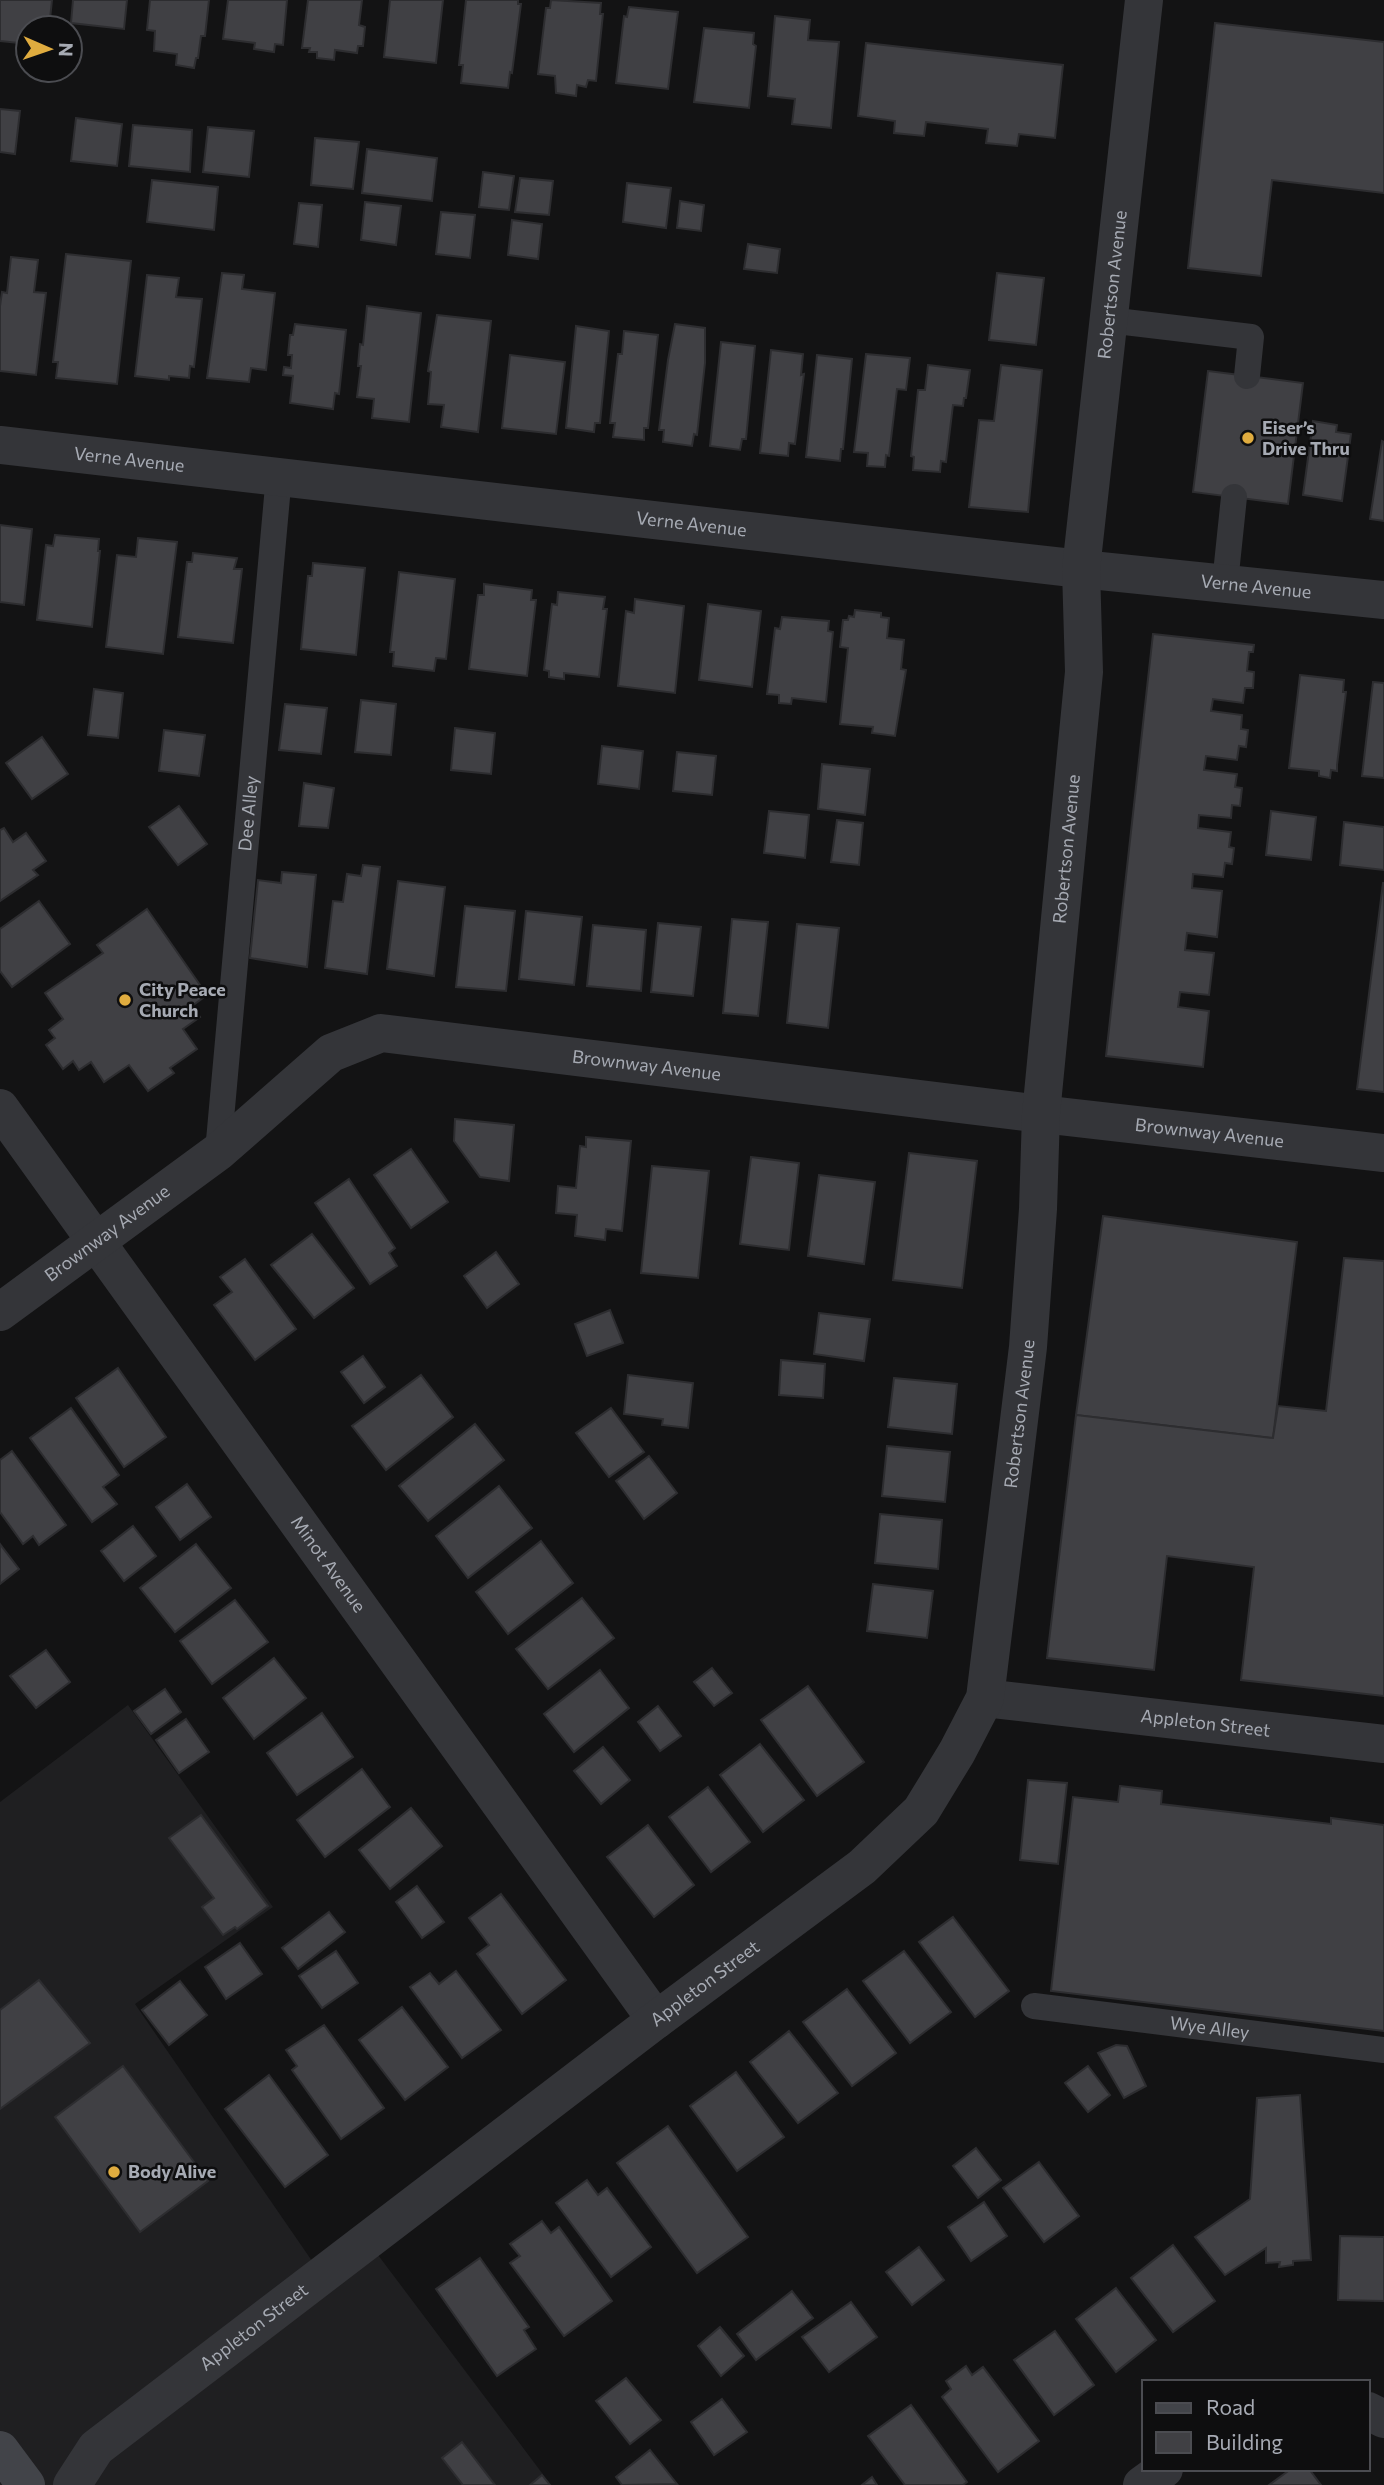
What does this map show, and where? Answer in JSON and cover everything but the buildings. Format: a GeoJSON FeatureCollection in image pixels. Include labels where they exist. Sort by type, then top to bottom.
{"type":"FeatureCollection","features":[{"type":"Feature","properties":{"kind":"main road"},"geometry":{"type":"LineString","coordinates":[[0,2450],[26,2485]]}},
{"type":"Feature","properties":{"kind":"street","name":"Robertson Avenue"},"geometry":{"type":"LineString","coordinates":[[985,1698],[1028,1347],[1038,1209],[1041,1114],[1084,672],[1081,569],[1144,0]]}},
{"type":"Feature","properties":{"kind":"street","name":"Verne Avenue"},"geometry":{"type":"LineString","coordinates":[[0,444],[1081,569],[1384,600]]}},
{"type":"Feature","properties":{"kind":"street","name":"Brownway Avenue"},"geometry":{"type":"LineString","coordinates":[[0,1312],[218,1152],[331,1053],[381,1033],[1384,1153]]}},
{"type":"Feature","properties":{"kind":"street","name":"Minot Avenue"},"geometry":{"type":"LineString","coordinates":[[0,1108],[656,2020]]}},
{"type":"Feature","properties":{"kind":"street","name":"Appleton Street"},"geometry":{"type":"LineString","coordinates":[[72,2485],[96,2448],[656,2020],[862,1867],[921,1811],[957,1752],[985,1698],[1384,1744]]}},
{"type":"Feature","properties":{"kind":"street"},"geometry":{"type":"LineString","coordinates":[[1142,2485],[1161,2471]]}},
{"type":"Feature","properties":{"kind":"lane"},"geometry":{"type":"LineString","coordinates":[[1108,320],[1251,337],[1247,376]]}},
{"type":"Feature","properties":{"kind":"lane","name":"Dee Alley"},"geometry":{"type":"LineString","coordinates":[[218,1152],[279,475]]}},
{"type":"Feature","properties":{"kind":"lane"},"geometry":{"type":"LineString","coordinates":[[1225,583],[1234,497]]}},
{"type":"Feature","properties":{"kind":"lane","name":"Wye Alley"},"geometry":{"type":"LineString","coordinates":[[1034,2006],[1384,2050]]}},
{"type":"Feature","properties":{"kind":"shaded area"},"geometry":{"type":"Polygon","coordinates":[[[128,1705],[273,1907],[135,2004],[321,2274],[366,2239],[551,2485],[0,2485],[0,1802],[128,1705]]]}},
{"type":"Feature","properties":{"kind":"place","name":"Eiser’s Drive Thru"},"geometry":{"type":"Point","coordinates":[1248,438]}},
{"type":"Feature","properties":{"kind":"place","name":"City Peace Church"},"geometry":{"type":"Point","coordinates":[125,1000]}},
{"type":"Feature","properties":{"kind":"place","name":"Body Alive"},"geometry":{"type":"Point","coordinates":[114,2172]}}]}
